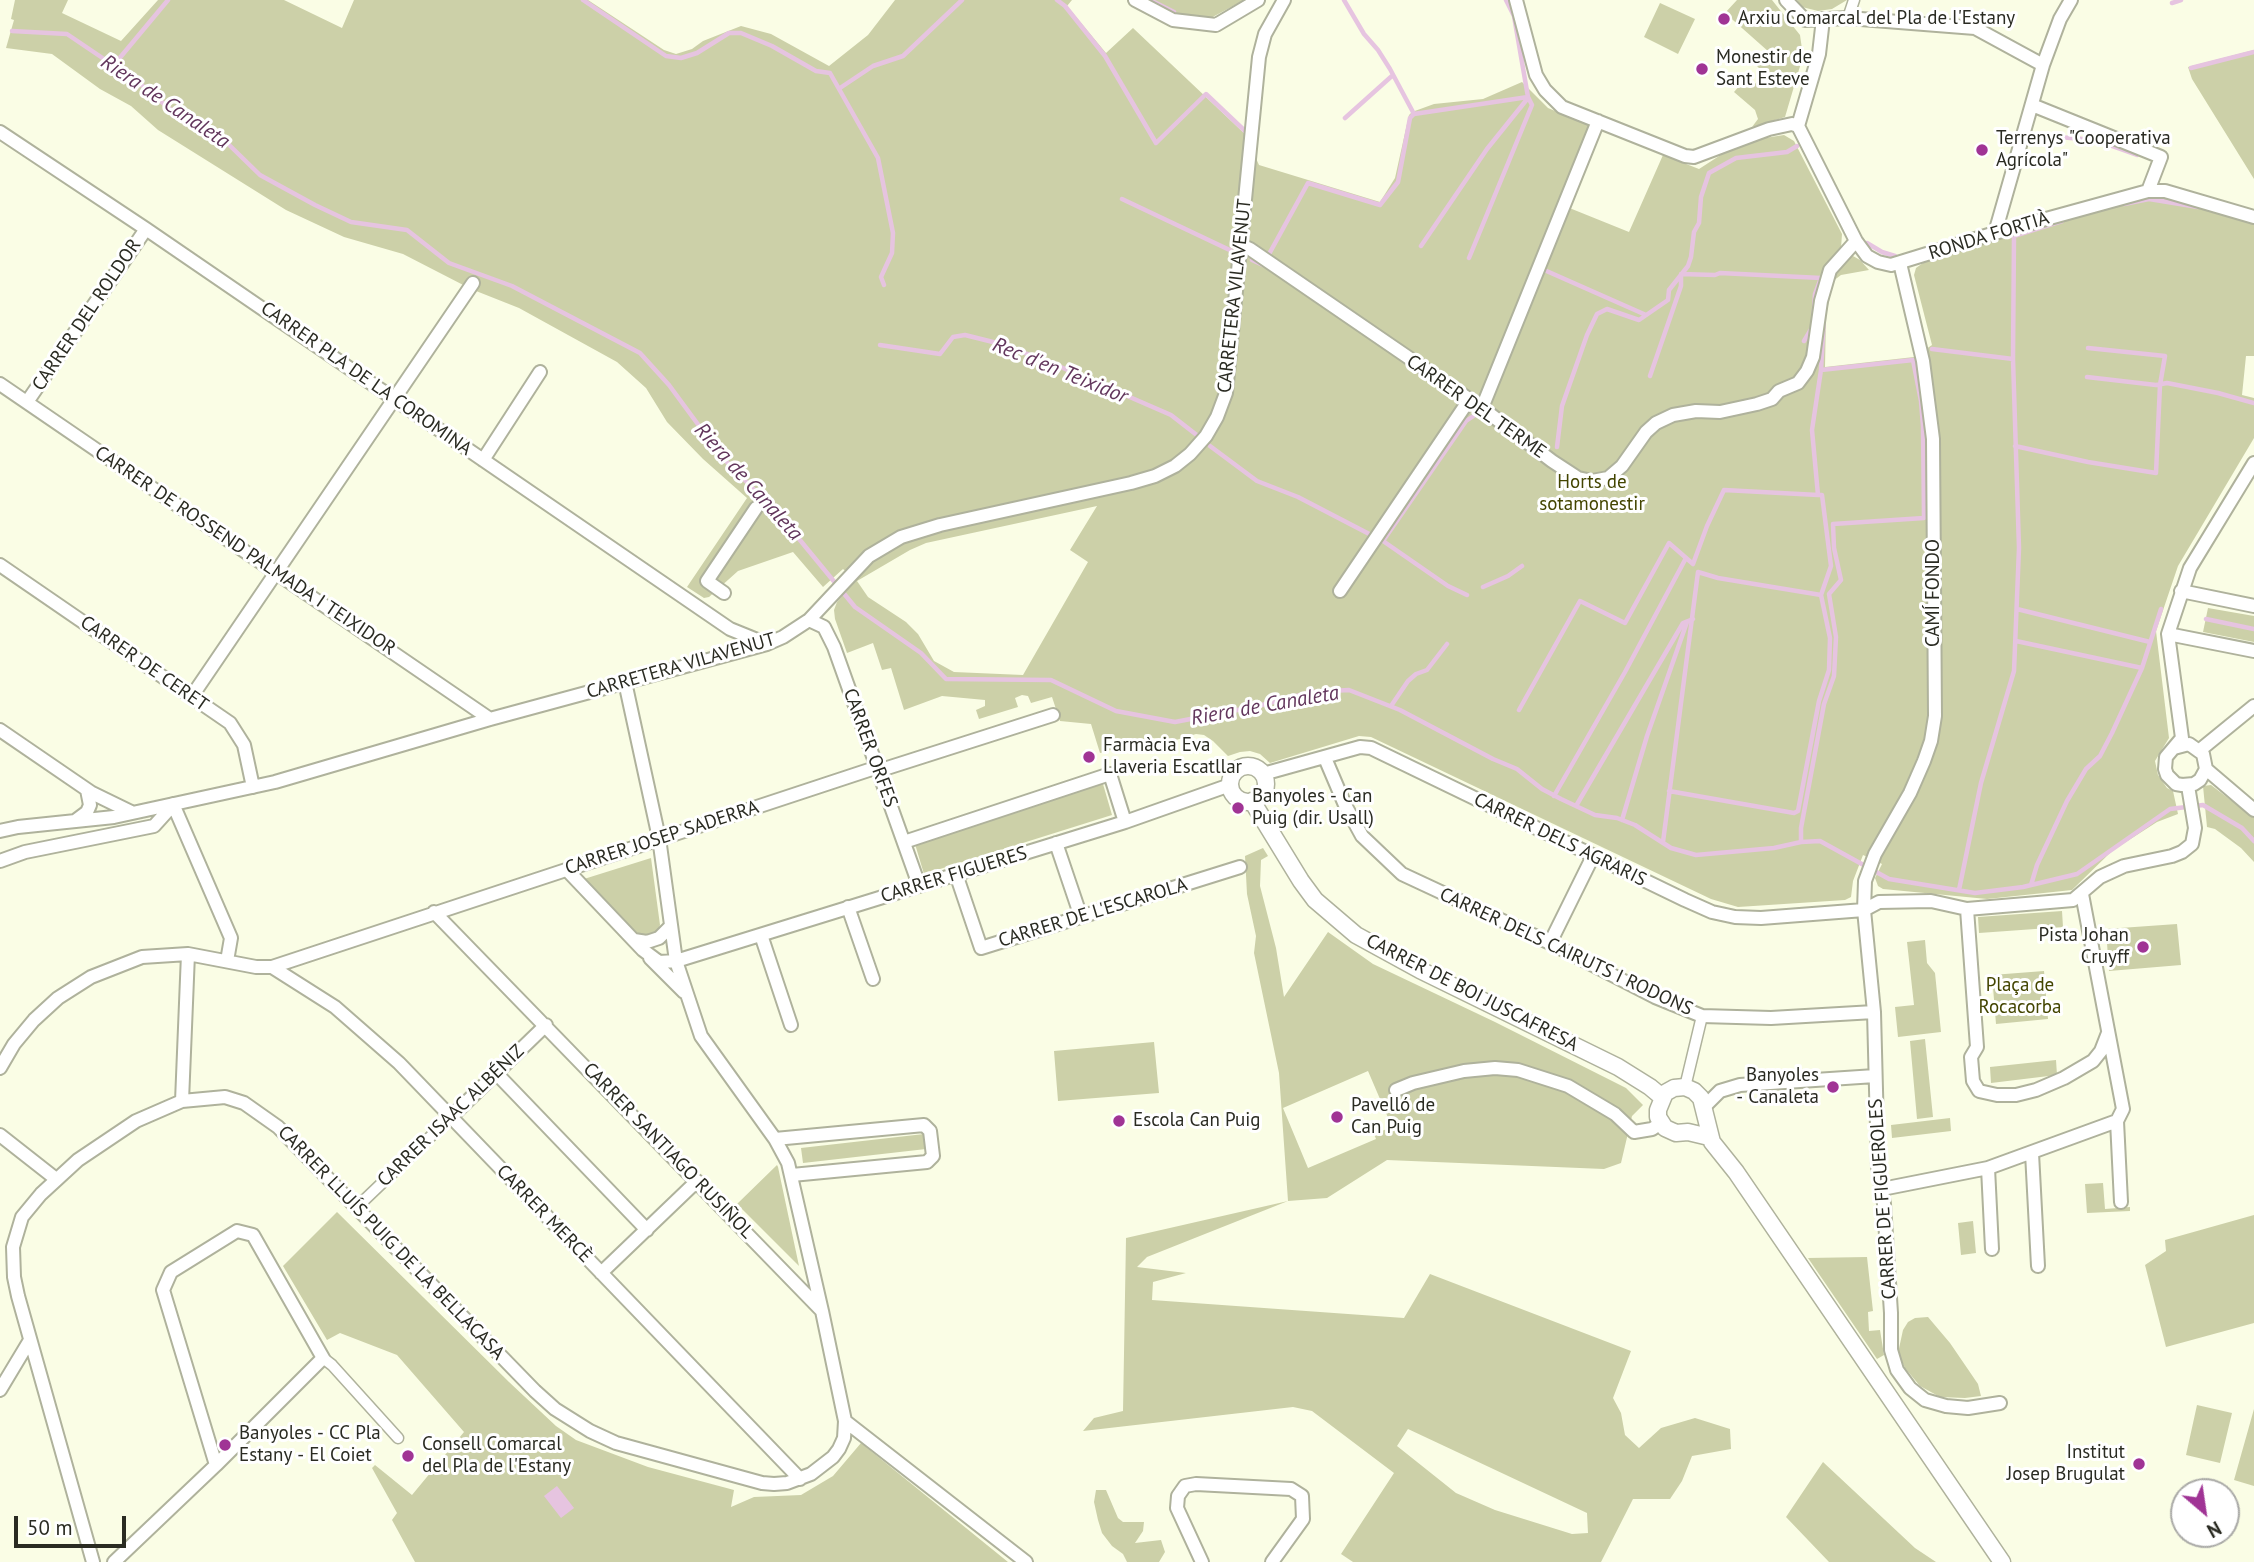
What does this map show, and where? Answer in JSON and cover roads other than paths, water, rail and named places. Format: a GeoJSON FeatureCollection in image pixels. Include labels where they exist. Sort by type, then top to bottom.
{"type":"FeatureCollection","features":[{"type":"Feature","properties":{"kind":"street"},"geometry":{"type":"LineString","coordinates":[[1135,0],[1173,20],[1216,25],[1258,0]]}},
{"type":"Feature","properties":{"kind":"street","name":"CARRETERA VILAVENUT"},"geometry":{"type":"LineString","coordinates":[[0,831],[114,817],[253,787],[767,644],[809,620],[852,572],[877,550],[913,533],[1144,480],[1165,471],[1190,454],[1206,436],[1226,393],[1259,57],[1265,34],[1284,0]]}},
{"type":"Feature","properties":{"kind":"street"},"geometry":{"type":"LineString","coordinates":[[1516,0],[1536,75],[1545,90],[1562,107],[1685,156],[1694,157],[1769,128],[1792,124],[1798,126],[1819,54],[1823,19]]}},
{"type":"Feature","properties":{"kind":"street"},"geometry":{"type":"LineString","coordinates":[[1786,0],[1805,20],[1848,19],[1975,28],[2043,65]]}},
{"type":"Feature","properties":{"kind":"street"},"geometry":{"type":"LineString","coordinates":[[1848,19],[1854,0]]}},
{"type":"Feature","properties":{"kind":"street"},"geometry":{"type":"LineString","coordinates":[[1995,233],[2043,65],[2060,19],[2071,0]]}},
{"type":"Feature","properties":{"kind":"street"},"geometry":{"type":"LineString","coordinates":[[2032,105],[2161,157],[2148,191]]}},
{"type":"Feature","properties":{"kind":"street"},"geometry":{"type":"LineString","coordinates":[[1482,408],[1598,121]]}},
{"type":"Feature","properties":{"kind":"street","name":"RONDA FORTIÀ"},"geometry":{"type":"LineString","coordinates":[[1798,126],[1856,241],[1867,256],[1891,265],[2148,191],[2165,191],[2254,217]]}},
{"type":"Feature","properties":{"kind":"street","name":"CARRER PLA DE LA COROMINA"},"geometry":{"type":"LineString","coordinates":[[0,132],[730,629],[767,644]]}},
{"type":"Feature","properties":{"kind":"street","name":"CARRER DEL ROLDOR"},"geometry":{"type":"LineString","coordinates":[[27,402],[146,229]]}},
{"type":"Feature","properties":{"kind":"street","name":"CARRER DEL TERME"},"geometry":{"type":"LineString","coordinates":[[1241,245],[1251,249],[1482,408],[1578,478],[1592,481],[1608,478],[1622,466],[1646,432],[1656,423],[1673,415],[1696,411],[1720,412],[1756,404],[1772,399],[1779,391],[1798,383],[1813,357],[1821,301],[1829,270],[1856,241]]}},
{"type":"Feature","properties":{"kind":"street","name":"CAMÍ FONDO"},"geometry":{"type":"LineString","coordinates":[[1864,910],[1865,881],[1871,863],[1910,793],[1924,761],[1935,716],[1933,439],[1923,361],[1900,263]]}},
{"type":"Feature","properties":{"kind":"street"},"geometry":{"type":"LineString","coordinates":[[192,696],[460,298],[473,283]]}},
{"type":"Feature","properties":{"kind":"street"},"geometry":{"type":"LineString","coordinates":[[483,460],[540,372]]}},
{"type":"Feature","properties":{"kind":"street","name":"CARRER DE ROSSEND PALMADA I TEIXIDOR"},"geometry":{"type":"LineString","coordinates":[[0,384],[490,719]]}},
{"type":"Feature","properties":{"kind":"street"},"geometry":{"type":"LineString","coordinates":[[1340,591],[1469,400]]}},
{"type":"Feature","properties":{"kind":"street"},"geometry":{"type":"LineString","coordinates":[[2254,463],[2190,568],[2168,634],[2186,745],[2206,758],[2206,769],[2200,780],[2188,786],[2176,784],[2167,775],[2166,757],[2186,745],[2254,706]]}},
{"type":"Feature","properties":{"kind":"street"},"geometry":{"type":"LineString","coordinates":[[724,593],[707,581],[756,508]]}},
{"type":"Feature","properties":{"kind":"street","name":"CARRER DE CERET"},"geometry":{"type":"LineString","coordinates":[[0,565],[230,723],[244,745],[253,787]]}},
{"type":"Feature","properties":{"kind":"street"},"geometry":{"type":"LineString","coordinates":[[2181,591],[2254,606]]}},
{"type":"Feature","properties":{"kind":"street","name":"CARRER ORFES"},"geometry":{"type":"LineString","coordinates":[[809,620],[824,627],[834,647],[919,886]]}},
{"type":"Feature","properties":{"kind":"street"},"geometry":{"type":"LineString","coordinates":[[725,656],[732,638],[730,629]]}},
{"type":"Feature","properties":{"kind":"street"},"geometry":{"type":"LineString","coordinates":[[2168,634],[2254,651]]}},
{"type":"Feature","properties":{"kind":"street"},"geometry":{"type":"LineString","coordinates":[[625,682],[659,838],[676,961],[701,1037],[788,1161],[845,1421],[1026,1562]]}},
{"type":"Feature","properties":{"kind":"street","name":"CARRER JOSEP SADERRA"},"geometry":{"type":"LineString","coordinates":[[272,967],[878,767],[884,769],[1052,715]]}},
{"type":"Feature","properties":{"kind":"street"},"geometry":{"type":"LineString","coordinates":[[0,730],[87,790],[131,812]]}},
{"type":"Feature","properties":{"kind":"street","name":"CARRER DELS AGRARIS"},"geometry":{"type":"LineString","coordinates":[[1263,774],[1360,747],[1371,748],[1685,900],[1712,912],[1735,917],[1761,918],[1864,910],[1879,902],[1931,901],[1967,909],[2061,902],[2073,900],[2082,894]]}},
{"type":"Feature","properties":{"kind":"street","name":"CARRER DELS CAIRUTS I RODONS"},"geometry":{"type":"LineString","coordinates":[[1325,758],[1345,805],[1362,835],[1402,874],[1550,943],[1655,997],[1702,1016],[1771,1018],[1874,1012]]}},
{"type":"Feature","properties":{"kind":"street"},"geometry":{"type":"LineString","coordinates":[[1242,767],[1254,767],[1263,774],[1264,790],[1257,799],[1252,801],[1237,798],[1230,785],[1233,774],[1242,767]]}},
{"type":"Feature","properties":{"kind":"street"},"geometry":{"type":"LineString","coordinates":[[2206,769],[2254,810]]}},
{"type":"Feature","properties":{"kind":"street"},"geometry":{"type":"LineString","coordinates":[[904,842],[1110,774],[1125,822]]}},
{"type":"Feature","properties":{"kind":"street","name":"CARRER FIGUERES"},"geometry":{"type":"LineString","coordinates":[[676,961],[1125,822],[1230,785]]}},
{"type":"Feature","properties":{"kind":"street"},"geometry":{"type":"LineString","coordinates":[[2120,1202],[2117,1121],[2123,1109],[2082,894],[2100,877],[2123,866],[2172,856],[2192,844],[2195,828],[2188,786]]}},
{"type":"Feature","properties":{"kind":"street"},"geometry":{"type":"LineString","coordinates":[[75,821],[90,805],[87,790]]}},
{"type":"Feature","properties":{"kind":"street","name":"CARRER DE BOI JUSCAFRESA"},"geometry":{"type":"LineString","coordinates":[[1252,801],[1315,900],[1356,934],[1420,970],[1607,1061],[1637,1078],[1662,1097]]}},
{"type":"Feature","properties":{"kind":"street"},"geometry":{"type":"LineString","coordinates":[[0,861],[25,852],[153,825],[173,804],[231,938],[227,961]]}},
{"type":"Feature","properties":{"kind":"street"},"geometry":{"type":"LineString","coordinates":[[1056,843],[1081,917]]}},
{"type":"Feature","properties":{"kind":"street"},"geometry":{"type":"LineString","coordinates":[[1550,943],[1593,856]]}},
{"type":"Feature","properties":{"kind":"street","name":"CARRER DE L'ESCAROLA"},"geometry":{"type":"LineString","coordinates":[[957,874],[981,948],[1240,867]]}},
{"type":"Feature","properties":{"kind":"street"},"geometry":{"type":"LineString","coordinates":[[567,870],[655,965],[687,995]]}},
{"type":"Feature","properties":{"kind":"street"},"geometry":{"type":"LineString","coordinates":[[848,907],[873,979]]}},
{"type":"Feature","properties":{"kind":"street"},"geometry":{"type":"LineString","coordinates":[[1967,909],[1977,1047],[1971,1057],[1973,1081],[1979,1091],[2016,1095],[2054,1082],[2093,1061],[2101,1051],[2108,1033]]}},
{"type":"Feature","properties":{"kind":"street","name":"CARRER DE FIGUEROLES"},"geometry":{"type":"LineString","coordinates":[[1864,910],[1874,1012],[1878,1167],[1891,1314],[1891,1350],[1897,1370],[1910,1388],[1925,1400],[1968,1408],[2000,1403]]}},
{"type":"Feature","properties":{"kind":"street","name":"CARRER SANTIAGO RUSIÑOL"},"geometry":{"type":"LineString","coordinates":[[435,912],[822,1311]]}},
{"type":"Feature","properties":{"kind":"street"},"geometry":{"type":"LineString","coordinates":[[639,945],[659,937],[670,927]]}},
{"type":"Feature","properties":{"kind":"street"},"geometry":{"type":"LineString","coordinates":[[761,935],[791,1025]]}},
{"type":"Feature","properties":{"kind":"street"},"geometry":{"type":"LineString","coordinates":[[639,945],[659,962],[676,961]]}},
{"type":"Feature","properties":{"kind":"street"},"geometry":{"type":"LineString","coordinates":[[182,1101],[188,954]]}},
{"type":"Feature","properties":{"kind":"street"},"geometry":{"type":"LineString","coordinates":[[0,1068],[14,1044],[34,1020],[58,998],[91,977],[142,957],[188,954],[256,967],[272,967]]}},
{"type":"Feature","properties":{"kind":"street","name":"CARRER MERCÈ"},"geometry":{"type":"LineString","coordinates":[[272,967],[335,1007],[363,1030],[451,1117],[800,1479]]}},
{"type":"Feature","properties":{"kind":"street"},"geometry":{"type":"LineString","coordinates":[[1685,1087],[1702,1016]]}},
{"type":"Feature","properties":{"kind":"street","name":"CARRER ISAAC ALBÉNIZ"},"geometry":{"type":"LineString","coordinates":[[357,1207],[546,1025]]}},
{"type":"Feature","properties":{"kind":"street"},"geometry":{"type":"LineString","coordinates":[[1396,1090],[1413,1083],[1464,1071],[1495,1068],[1518,1070],[1568,1086],[1615,1114],[1634,1132],[1652,1129],[1661,1123]]}},
{"type":"Feature","properties":{"kind":"street"},"geometry":{"type":"LineString","coordinates":[[496,1073],[647,1230]]}},
{"type":"Feature","properties":{"kind":"street"},"geometry":{"type":"LineString","coordinates":[[1688,1132],[1699,1126],[1704,1111],[1720,1091],[1740,1085],[1875,1076]]}},
{"type":"Feature","properties":{"kind":"street"},"geometry":{"type":"LineString","coordinates":[[1709,1137],[1688,1132],[1676,1133],[1661,1123],[1658,1110],[1662,1097],[1674,1088],[1685,1087],[1698,1094],[1709,1137],[1736,1172],[2002,1562]]}},
{"type":"Feature","properties":{"kind":"street","name":"CARRER LLUÍS PUIG DE LA BELLACASA"},"geometry":{"type":"LineString","coordinates":[[93,1562],[30,1340],[14,1277],[13,1247],[22,1217],[56,1179],[78,1160],[136,1121],[182,1101],[225,1097],[257,1111],[278,1127],[535,1391],[573,1422],[616,1443],[762,1483],[787,1483],[800,1479],[825,1463],[839,1449],[844,1438],[845,1421]]}},
{"type":"Feature","properties":{"kind":"street"},"geometry":{"type":"LineString","coordinates":[[1882,1189],[1988,1168],[2117,1121]]}},
{"type":"Feature","properties":{"kind":"street"},"geometry":{"type":"LineString","coordinates":[[775,1139],[924,1125],[930,1131],[933,1156],[927,1162],[792,1175]]}},
{"type":"Feature","properties":{"kind":"street"},"geometry":{"type":"LineString","coordinates":[[0,1135],[56,1179]]}},
{"type":"Feature","properties":{"kind":"street"},"geometry":{"type":"LineString","coordinates":[[2032,1153],[2038,1266]]}},
{"type":"Feature","properties":{"kind":"street"},"geometry":{"type":"LineString","coordinates":[[1988,1168],[1992,1249]]}},
{"type":"Feature","properties":{"kind":"street"},"geometry":{"type":"LineString","coordinates":[[601,1273],[696,1181]]}},
{"type":"Feature","properties":{"kind":"street"},"geometry":{"type":"LineString","coordinates":[[216,1465],[163,1290],[171,1272],[237,1231],[253,1235],[323,1358],[332,1364],[398,1438]]}},
{"type":"Feature","properties":{"kind":"street"},"geometry":{"type":"LineString","coordinates":[[0,1390],[30,1340]]}},
{"type":"Feature","properties":{"kind":"street"},"geometry":{"type":"LineString","coordinates":[[114,1562],[323,1358]]}},
{"type":"Feature","properties":{"kind":"street"},"geometry":{"type":"LineString","coordinates":[[1202,1562],[1177,1508],[1178,1496],[1185,1486],[1196,1484],[1291,1489],[1302,1496],[1303,1519],[1272,1562]]}},
{"type":"Feature","properties":{"kind":"waterway","name":"Rec d'en Teixidor"},"geometry":{"type":"LineString","coordinates":[[113,66],[168,0]]}},
{"type":"Feature","properties":{"kind":"waterway","name":"Rec d'en Teixidor"},"geometry":{"type":"LineString","coordinates":[[583,0],[666,56],[681,58],[697,53],[729,33],[741,33],[772,46],[816,71],[830,73],[878,158],[893,233],[892,253],[881,277],[884,285]]}},
{"type":"Feature","properties":{"kind":"waterway"},"geometry":{"type":"LineString","coordinates":[[840,88],[873,66],[903,56],[962,0]]}},
{"type":"Feature","properties":{"kind":"waterway"},"geometry":{"type":"LineString","coordinates":[[1057,0],[1065,6],[1105,56],[1156,143],[1206,94],[1245,131]]}},
{"type":"Feature","properties":{"kind":"waterway"},"geometry":{"type":"LineString","coordinates":[[1150,0],[1174,12]]}},
{"type":"Feature","properties":{"kind":"waterway"},"geometry":{"type":"LineString","coordinates":[[1344,0],[1364,34],[1390,69],[1414,114]]}},
{"type":"Feature","properties":{"kind":"waterway"},"geometry":{"type":"LineString","coordinates":[[1469,258],[1532,105],[1528,97],[1514,16],[1506,0]]}},
{"type":"Feature","properties":{"kind":"waterway"},"geometry":{"type":"LineString","coordinates":[[2172,3],[2181,0]]}},
{"type":"Feature","properties":{"kind":"waterway"},"geometry":{"type":"LineString","coordinates":[[1973,21],[1993,22]]}},
{"type":"Feature","properties":{"kind":"waterway","name":"Riera de Canaleta"},"geometry":{"type":"LineString","coordinates":[[12,31],[67,34],[138,82],[170,109],[220,136],[260,175],[351,222],[407,230],[449,263],[512,286],[640,353],[669,385],[722,457],[781,517],[855,607],[921,653],[946,679],[1051,680],[1116,711],[1175,722],[1258,706],[1312,692],[1349,690],[1400,710],[1517,769],[1542,789],[1561,799],[1595,815],[1617,818],[1635,825],[1671,848],[1696,855],[1820,841],[1889,879],[1975,893],[2023,887],[2077,874],[2170,809],[2203,805],[2242,828],[2254,841]]}},
{"type":"Feature","properties":{"kind":"waterway"},"geometry":{"type":"LineString","coordinates":[[2191,68],[2254,52]]}},
{"type":"Feature","properties":{"kind":"waterway"},"geometry":{"type":"LineString","coordinates":[[1345,118],[1393,75]]}},
{"type":"Feature","properties":{"kind":"waterway"},"geometry":{"type":"LineString","coordinates":[[1268,256],[1308,183],[1380,205],[1398,182],[1410,118],[1414,114],[1528,97]]}},
{"type":"Feature","properties":{"kind":"waterway"},"geometry":{"type":"LineString","coordinates":[[1421,246],[1487,149],[1528,98]]}},
{"type":"Feature","properties":{"kind":"waterway","name":"Rec d'en Teixidor"},"geometry":{"type":"LineString","coordinates":[[2034,135],[2095,140],[2137,155]]}},
{"type":"Feature","properties":{"kind":"waterway","name":"Rec d'en Teixidor"},"geometry":{"type":"LineString","coordinates":[[1557,447],[1562,406],[1597,314],[1607,309],[1639,320],[1668,300],[1669,290],[1688,266],[1691,257],[1694,232],[1699,223],[1701,197],[1709,173],[1736,158],[1787,152],[1797,146]]}},
{"type":"Feature","properties":{"kind":"waterway"},"geometry":{"type":"LineString","coordinates":[[1122,199],[1236,253]]}},
{"type":"Feature","properties":{"kind":"waterway"},"geometry":{"type":"LineString","coordinates":[[2124,204],[2149,199],[2198,207]]}},
{"type":"Feature","properties":{"kind":"waterway"},"geometry":{"type":"LineString","coordinates":[[1932,349],[2013,359],[2014,236],[2062,221]]}},
{"type":"Feature","properties":{"kind":"waterway","name":"Rec d'en Teixidor"},"geometry":{"type":"LineString","coordinates":[[1867,243],[1895,256]]}},
{"type":"Feature","properties":{"kind":"waterway"},"geometry":{"type":"LineString","coordinates":[[1252,260],[1263,265]]}},
{"type":"Feature","properties":{"kind":"waterway"},"geometry":{"type":"LineString","coordinates":[[1542,269],[1646,315]]}},
{"type":"Feature","properties":{"kind":"waterway"},"geometry":{"type":"LineString","coordinates":[[1650,376],[1681,286],[1681,274],[1720,273],[1821,278],[1815,294],[1813,326],[1804,341]]}},
{"type":"Feature","properties":{"kind":"waterway","name":"Rec d'en Teixidor"},"geometry":{"type":"LineString","coordinates":[[1821,370],[1824,317]]}},
{"type":"Feature","properties":{"kind":"waterway","name":"Rec d'en Teixidor"},"geometry":{"type":"LineString","coordinates":[[880,345],[940,354],[953,337],[965,335],[997,343],[1047,361],[1171,415],[1198,436]]}},
{"type":"Feature","properties":{"kind":"waterway"},"geometry":{"type":"LineString","coordinates":[[2015,446],[2156,473],[2160,385],[2165,356],[2088,348]]}},
{"type":"Feature","properties":{"kind":"waterway"},"geometry":{"type":"LineString","coordinates":[[1959,890],[1981,783],[2014,671],[2019,548],[2013,359]]}},
{"type":"Feature","properties":{"kind":"waterway"},"geometry":{"type":"LineString","coordinates":[[1519,710],[1580,601],[1625,623],[1669,543],[1693,564],[1724,490],[1818,495],[1812,430],[1821,370],[1913,360],[1923,426],[1924,518],[1833,524],[1834,548],[1841,580],[1829,594],[1836,637],[1834,676],[1824,704],[1801,828],[1801,842]]}},
{"type":"Feature","properties":{"kind":"waterway"},"geometry":{"type":"LineString","coordinates":[[2087,377],[2156,385],[2167,383],[2254,403]]}},
{"type":"Feature","properties":{"kind":"waterway"},"geometry":{"type":"LineString","coordinates":[[1383,541],[1466,421],[1481,411]]}},
{"type":"Feature","properties":{"kind":"waterway","name":"Rec d'en Teixidor"},"geometry":{"type":"LineString","coordinates":[[1210,446],[1257,481],[1298,497],[1375,537]]}},
{"type":"Feature","properties":{"kind":"waterway"},"geometry":{"type":"LineString","coordinates":[[1669,791],[1794,813],[1798,811],[1819,701],[1829,670],[1830,638],[1821,595],[1831,566],[1822,495],[1818,495]]}},
{"type":"Feature","properties":{"kind":"waterway","name":"Rec d'en Teixidor"},"geometry":{"type":"LineString","coordinates":[[1383,541],[1448,586],[1467,595]]}},
{"type":"Feature","properties":{"kind":"waterway"},"geometry":{"type":"LineString","coordinates":[[1554,796],[1686,558]]}},
{"type":"Feature","properties":{"kind":"waterway","name":"Rec d'en Teixidor"},"geometry":{"type":"LineString","coordinates":[[1483,587],[1508,576],[1522,566]]}},
{"type":"Feature","properties":{"kind":"waterway"},"geometry":{"type":"LineString","coordinates":[[1663,842],[1698,572],[1718,578],[1821,595]]}},
{"type":"Feature","properties":{"kind":"waterway"},"geometry":{"type":"LineString","coordinates":[[2017,609],[2150,642]]}},
{"type":"Feature","properties":{"kind":"waterway"},"geometry":{"type":"LineString","coordinates":[[2031,885],[2037,865],[2067,801],[2086,769],[2100,756],[2112,733],[2142,668],[2161,609]]}},
{"type":"Feature","properties":{"kind":"waterway"},"geometry":{"type":"LineString","coordinates":[[1576,806],[1683,623],[1693,619]]}},
{"type":"Feature","properties":{"kind":"waterway"},"geometry":{"type":"LineString","coordinates":[[2206,619],[2254,629]]}},
{"type":"Feature","properties":{"kind":"waterway"},"geometry":{"type":"LineString","coordinates":[[1622,820],[1647,736],[1687,622]]}},
{"type":"Feature","properties":{"kind":"waterway"},"geometry":{"type":"LineString","coordinates":[[2016,641],[2142,668]]}},
{"type":"Feature","properties":{"kind":"waterway"},"geometry":{"type":"LineString","coordinates":[[1391,706],[1408,681],[1427,670],[1447,644]]}},
{"type":"Feature","properties":{"kind":"place","name":"Arxiu Comarcal del Pla de l'Estany"},"geometry":{"type":"Point","coordinates":[1724,19]}},
{"type":"Feature","properties":{"kind":"place","name":"Monestir de Sant Esteve"},"geometry":{"type":"Point","coordinates":[1702,69]}},
{"type":"Feature","properties":{"kind":"place","name":"Terrenys \"Cooperativa Agrícola\""},"geometry":{"type":"Point","coordinates":[1982,150]}},
{"type":"Feature","properties":{"kind":"place","name":"Farmàcia Eva Llaveria Escatllar"},"geometry":{"type":"Point","coordinates":[1089,757]}},
{"type":"Feature","properties":{"kind":"place","name":"Banyoles - Can Puig (dir. Usall)"},"geometry":{"type":"Point","coordinates":[1238,808]}},
{"type":"Feature","properties":{"kind":"place","name":"Pista Johan Cruyff"},"geometry":{"type":"Point","coordinates":[2143,947]}},
{"type":"Feature","properties":{"kind":"place","name":"Banyoles - Canaleta"},"geometry":{"type":"Point","coordinates":[1833,1087]}},
{"type":"Feature","properties":{"kind":"place","name":"Pavelló de Can Puig"},"geometry":{"type":"Point","coordinates":[1337,1117]}},
{"type":"Feature","properties":{"kind":"place","name":"Escola Can Puig"},"geometry":{"type":"Point","coordinates":[1119,1121]}},
{"type":"Feature","properties":{"kind":"place","name":"Banyoles - CC Pla Estany - El Coiet"},"geometry":{"type":"Point","coordinates":[225,1445]}},
{"type":"Feature","properties":{"kind":"place","name":"Consell Comarcal del Pla de l'Estany"},"geometry":{"type":"Point","coordinates":[408,1456]}},
{"type":"Feature","properties":{"kind":"place","name":"Institut Josep Brugulat"},"geometry":{"type":"Point","coordinates":[2139,1464]}},
{"type":"Feature","properties":{"kind":"park label","name":"Horts de sotamonestir"},"geometry":{"type":"Point","coordinates":[1592,494]}},
{"type":"Feature","properties":{"kind":"park label","name":"Plaça de Rocacorba"},"geometry":{"type":"Point","coordinates":[2020,997]}}]}
